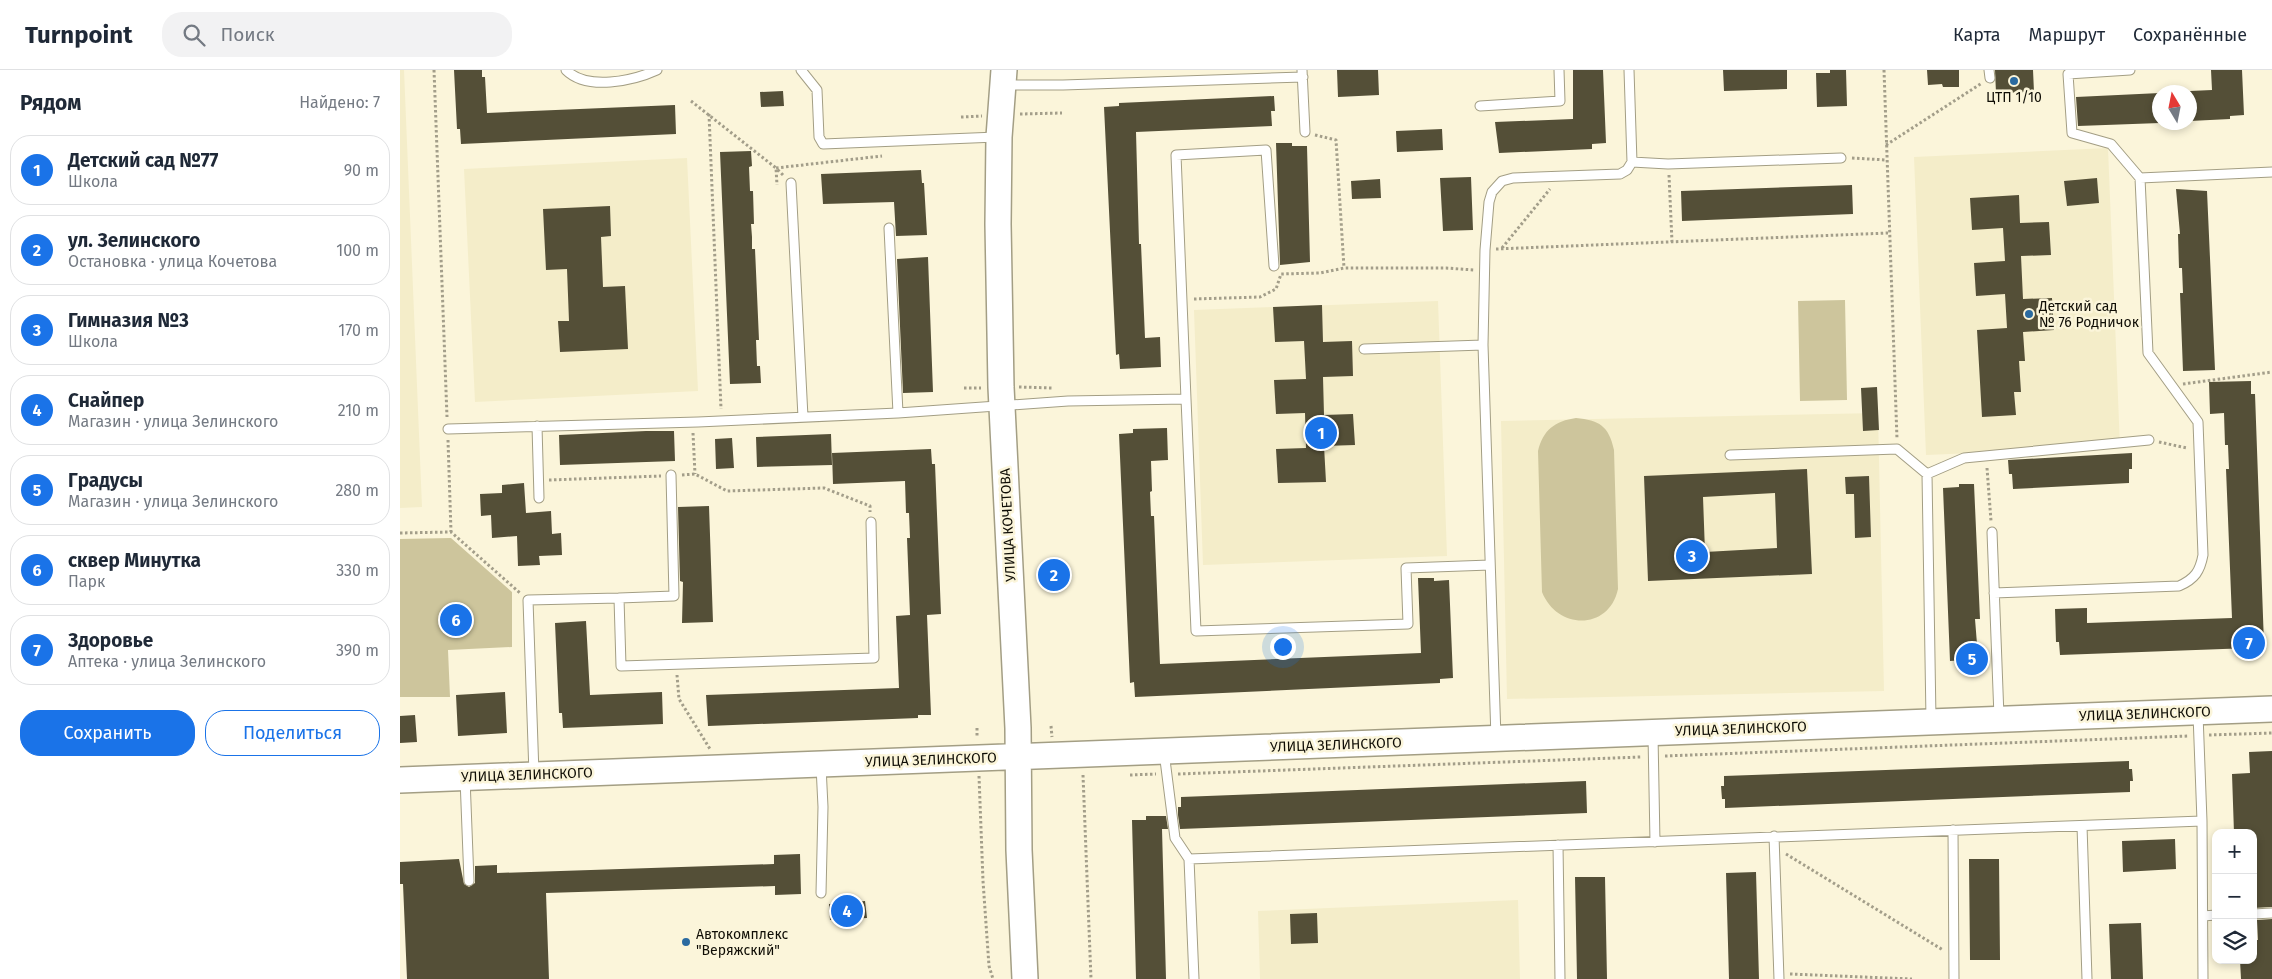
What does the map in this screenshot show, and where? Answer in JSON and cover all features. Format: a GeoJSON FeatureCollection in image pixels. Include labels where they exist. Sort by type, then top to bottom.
{"type":"FeatureCollection","features":[{"type":"Feature","properties":{"kind":"street","name":"УЛИЦА КОЧЕТОВА"},"geometry":{"type":"LineString","coordinates":[[1003,77],[999,137],[998,224],[1002,406],[1019,757],[1020,850],[1025,979]]}},
{"type":"Feature","properties":{"kind":"street","name":"УЛИЦА ЗЕЛИНСКОГО"},"geometry":{"type":"LineString","coordinates":[[400,780],[821,764],[982,772],[1019,757],[1165,763],[1496,738],[2000,719],[2198,724],[2272,709]]}},
{"type":"Feature","properties":{"kind":"lane"},"geometry":{"type":"LineString","coordinates":[[566,70],[574,78],[597,83],[645,76],[657,70]]}},
{"type":"Feature","properties":{"kind":"lane"},"geometry":{"type":"LineString","coordinates":[[801,70],[817,90],[819,137],[823,144],[999,137]]}},
{"type":"Feature","properties":{"kind":"lane"},"geometry":{"type":"LineString","coordinates":[[1480,106],[1560,101],[1559,70]]}},
{"type":"Feature","properties":{"kind":"lane"},"geometry":{"type":"LineString","coordinates":[[1496,738],[1483,345],[1485,250],[1489,202],[1492,192],[1502,181],[1513,178],[1620,174],[1627,170],[1632,162],[1629,70]]}},
{"type":"Feature","properties":{"kind":"lane"},"geometry":{"type":"LineString","coordinates":[[1994,593],[2179,586],[2192,581],[2200,568],[2203,555],[2198,422],[2148,353],[2140,178],[2111,144],[2072,133],[2068,74],[2130,70]]}},
{"type":"Feature","properties":{"kind":"lane"},"geometry":{"type":"LineString","coordinates":[[1003,77],[1063,85],[1303,73],[1305,132]]}},
{"type":"Feature","properties":{"kind":"lane"},"geometry":{"type":"LineString","coordinates":[[1274,266],[1266,150],[1176,155],[1196,631],[1408,624],[1406,568],[1490,565]]}},
{"type":"Feature","properties":{"kind":"lane"},"geometry":{"type":"LineString","coordinates":[[1632,162],[1668,164],[1841,158]]}},
{"type":"Feature","properties":{"kind":"lane"},"geometry":{"type":"LineString","coordinates":[[2140,178],[2272,172]]}},
{"type":"Feature","properties":{"kind":"lane"},"geometry":{"type":"LineString","coordinates":[[791,182],[803,417]]}},
{"type":"Feature","properties":{"kind":"lane"},"geometry":{"type":"LineString","coordinates":[[889,228],[898,413]]}},
{"type":"Feature","properties":{"kind":"lane"},"geometry":{"type":"LineString","coordinates":[[1364,349],[1483,345]]}},
{"type":"Feature","properties":{"kind":"lane"},"geometry":{"type":"LineString","coordinates":[[448,429],[693,422],[898,413],[1068,400],[1186,399]]}},
{"type":"Feature","properties":{"kind":"lane"},"geometry":{"type":"LineString","coordinates":[[537,426],[539,498]]}},
{"type":"Feature","properties":{"kind":"lane"},"geometry":{"type":"LineString","coordinates":[[1927,474],[1964,458],[1986,454],[2149,440]]}},
{"type":"Feature","properties":{"kind":"lane"},"geometry":{"type":"LineString","coordinates":[[1730,456],[1897,449],[1927,474],[1932,722]]}},
{"type":"Feature","properties":{"kind":"lane"},"geometry":{"type":"LineString","coordinates":[[534,774],[528,600],[674,596],[671,475]]}},
{"type":"Feature","properties":{"kind":"lane"},"geometry":{"type":"LineString","coordinates":[[619,598],[621,666],[874,658],[871,522]]}},
{"type":"Feature","properties":{"kind":"lane"},"geometry":{"type":"LineString","coordinates":[[1992,532],[2000,719]]}},
{"type":"Feature","properties":{"kind":"lane"},"geometry":{"type":"LineString","coordinates":[[2198,724],[2202,821],[2203,979]]}},
{"type":"Feature","properties":{"kind":"lane"},"geometry":{"type":"LineString","coordinates":[[1653,732],[1655,842]]}},
{"type":"Feature","properties":{"kind":"lane"},"geometry":{"type":"LineString","coordinates":[[1165,763],[1175,838],[1189,859],[1194,979]]}},
{"type":"Feature","properties":{"kind":"lane"},"geometry":{"type":"LineString","coordinates":[[821,764],[823,807],[821,894]]}},
{"type":"Feature","properties":{"kind":"lane"},"geometry":{"type":"LineString","coordinates":[[465,777],[469,881]]}},
{"type":"Feature","properties":{"kind":"lane"},"geometry":{"type":"LineString","coordinates":[[1189,859],[2202,821]]}},
{"type":"Feature","properties":{"kind":"lane"},"geometry":{"type":"LineString","coordinates":[[2082,826],[2087,979]]}},
{"type":"Feature","properties":{"kind":"lane"},"geometry":{"type":"LineString","coordinates":[[1953,830],[1954,979]]}},
{"type":"Feature","properties":{"kind":"lane"},"geometry":{"type":"LineString","coordinates":[[1774,836],[1779,976]]}},
{"type":"Feature","properties":{"kind":"lane"},"geometry":{"type":"LineString","coordinates":[[1558,845],[1560,979]]}},
{"type":"Feature","properties":{"kind":"lane"},"geometry":{"type":"LineString","coordinates":[[2257,914],[2272,913]]}},
{"type":"Feature","properties":{"kind":"lane"},"geometry":{"type":"LineString","coordinates":[[2203,916],[2212,915]]}},
{"type":"Feature","properties":{"kind":"path"},"geometry":{"type":"LineString","coordinates":[[434,70],[452,532]]}},
{"type":"Feature","properties":{"kind":"path"},"geometry":{"type":"LineString","coordinates":[[1884,70],[1888,232],[1897,449]]}},
{"type":"Feature","properties":{"kind":"path"},"geometry":{"type":"LineString","coordinates":[[1886,145],[1990,74]]}},
{"type":"Feature","properties":{"kind":"path"},"geometry":{"type":"LineString","coordinates":[[691,101],[791,182]]}},
{"type":"Feature","properties":{"kind":"path"},"geometry":{"type":"LineString","coordinates":[[709,114],[722,415]]}},
{"type":"Feature","properties":{"kind":"path"},"geometry":{"type":"LineString","coordinates":[[1305,132],[1336,140],[1344,268]]}},
{"type":"Feature","properties":{"kind":"path"},"geometry":{"type":"LineString","coordinates":[[776,168],[883,156]]}},
{"type":"Feature","properties":{"kind":"path"},"geometry":{"type":"LineString","coordinates":[[1841,158],[1886,160]]}},
{"type":"Feature","properties":{"kind":"path"},"geometry":{"type":"LineString","coordinates":[[1668,164],[1672,242]]}},
{"type":"Feature","properties":{"kind":"path"},"geometry":{"type":"LineString","coordinates":[[776,168],[777,188]]}},
{"type":"Feature","properties":{"kind":"path"},"geometry":{"type":"LineString","coordinates":[[1502,248],[1561,176]]}},
{"type":"Feature","properties":{"kind":"path"},"geometry":{"type":"LineString","coordinates":[[1485,250],[1888,232]]}},
{"type":"Feature","properties":{"kind":"path"},"geometry":{"type":"LineString","coordinates":[[1182,300],[1260,297],[1276,290],[1281,274],[1320,273],[1344,268],[1446,268],[1485,271]]}},
{"type":"Feature","properties":{"kind":"path"},"geometry":{"type":"LineString","coordinates":[[2172,385],[2272,372]]}},
{"type":"Feature","properties":{"kind":"path"},"geometry":{"type":"LineString","coordinates":[[693,422],[695,474]]}},
{"type":"Feature","properties":{"kind":"path"},"geometry":{"type":"LineString","coordinates":[[2149,440],[2199,450]]}},
{"type":"Feature","properties":{"kind":"path"},"geometry":{"type":"LineString","coordinates":[[1986,454],[1992,532]]}},
{"type":"Feature","properties":{"kind":"path"},"geometry":{"type":"LineString","coordinates":[[539,481],[695,474],[727,491],[824,488],[870,506],[871,522]]}},
{"type":"Feature","properties":{"kind":"path"},"geometry":{"type":"LineString","coordinates":[[400,533],[452,532],[528,600]]}},
{"type":"Feature","properties":{"kind":"path"},"geometry":{"type":"LineString","coordinates":[[677,664],[678,699],[711,750]]}},
{"type":"Feature","properties":{"kind":"path"},"geometry":{"type":"LineString","coordinates":[[1120,775],[1165,763],[1653,756],[2198,724],[2272,733]]}},
{"type":"Feature","properties":{"kind":"path"},"geometry":{"type":"LineString","coordinates":[[977,728],[982,772],[983,882],[989,966],[993,979]]}},
{"type":"Feature","properties":{"kind":"path"},"geometry":{"type":"LineString","coordinates":[[1073,775],[1092,775]]}},
{"type":"Feature","properties":{"kind":"path"},"geometry":{"type":"LineString","coordinates":[[1083,775],[1091,979]]}},
{"type":"Feature","properties":{"kind":"path"},"geometry":{"type":"LineString","coordinates":[[1775,848],[1954,956]]}},
{"type":"Feature","properties":{"kind":"path"},"geometry":{"type":"LineString","coordinates":[[1779,976],[1912,979]]}},
{"type":"Feature","properties":{"kind":"shaded area"},"geometry":{"type":"Polygon","coordinates":[[[400,70],[404,70],[422,507],[400,508],[400,70]]]}},
{"type":"Feature","properties":{"kind":"shaded area"},"geometry":{"type":"Polygon","coordinates":[[[2108,148],[2120,447],[1926,455],[1914,157],[2108,148]]]}},
{"type":"Feature","properties":{"kind":"shaded area"},"geometry":{"type":"Polygon","coordinates":[[[687,158],[698,391],[475,402],[464,169],[687,158]]]}},
{"type":"Feature","properties":{"kind":"shaded area"},"geometry":{"type":"Polygon","coordinates":[[[1845,300],[1847,400],[1800,401],[1798,301],[1845,300]]]}},
{"type":"Feature","properties":{"kind":"shaded area"},"geometry":{"type":"Polygon","coordinates":[[[1438,301],[1447,556],[1203,565],[1194,310],[1438,301]]]}},
{"type":"Feature","properties":{"kind":"shaded area"},"geometry":{"type":"Polygon","coordinates":[[[1878,413],[1884,691],[1507,699],[1501,421],[1878,413]]]}},
{"type":"Feature","properties":{"kind":"shaded area"},"geometry":{"type":"Polygon","coordinates":[[[1576,418],[1591,420],[1602,426],[1609,435],[1614,450],[1618,589],[1613,603],[1604,613],[1594,618],[1582,620],[1570,619],[1559,613],[1549,605],[1542,592],[1538,451],[1543,437],[1551,428],[1562,421],[1576,418]]]}},
{"type":"Feature","properties":{"kind":"shaded area"},"geometry":{"type":"Polygon","coordinates":[[[451,538],[512,592],[512,647],[448,650],[450,697],[400,697],[400,539],[451,538]]]}},
{"type":"Feature","properties":{"kind":"shaded area"},"geometry":{"type":"Polygon","coordinates":[[[1518,900],[1520,979],[1260,979],[1258,911],[1518,900]]]}},
{"type":"Feature","properties":{"kind":"building"},"geometry":{"type":"Polygon","coordinates":[[[454,70],[482,70],[482,77],[485,77],[487,113],[675,105],[676,134],[461,144],[460,129],[457,129],[454,70]]]}},
{"type":"Feature","properties":{"kind":"building"},"geometry":{"type":"Polygon","coordinates":[[[1337,70],[1378,70],[1379,95],[1338,97],[1337,70]]]}},
{"type":"Feature","properties":{"kind":"building"},"geometry":{"type":"Polygon","coordinates":[[[1573,70],[1603,70],[1606,143],[1592,144],[1592,149],[1499,153],[1495,122],[1573,119],[1573,70]]]}},
{"type":"Feature","properties":{"kind":"building"},"geometry":{"type":"Polygon","coordinates":[[[1723,70],[1787,70],[1787,89],[1724,91],[1723,70]]]}},
{"type":"Feature","properties":{"kind":"building"},"geometry":{"type":"Polygon","coordinates":[[[1830,70],[1846,70],[1847,106],[1817,107],[1816,73],[1830,73],[1830,70]]]}},
{"type":"Feature","properties":{"kind":"building"},"geometry":{"type":"Polygon","coordinates":[[[1927,70],[1959,70],[1959,87],[1943,87],[1942,84],[1928,85],[1927,70]]]}},
{"type":"Feature","properties":{"kind":"building","name":"ЦТП 1/10"},"geometry":{"type":"Polygon","coordinates":[[[1995,70],[2033,70],[2034,92],[1996,93],[1995,70]]]}},
{"type":"Feature","properties":{"kind":"building"},"geometry":{"type":"Polygon","coordinates":[[[2211,70],[2242,70],[2244,115],[2230,116],[2230,119],[2197,121],[2197,91],[2212,90],[2211,70]]]}},
{"type":"Feature","properties":{"kind":"building"},"geometry":{"type":"Polygon","coordinates":[[[783,91],[784,106],[761,107],[760,92],[783,91]]]}},
{"type":"Feature","properties":{"kind":"building"},"geometry":{"type":"Polygon","coordinates":[[[2152,93],[2152,123],[2078,126],[2076,97],[2152,93]]]}},
{"type":"Feature","properties":{"kind":"building"},"geometry":{"type":"Polygon","coordinates":[[[1274,96],[1275,111],[1271,111],[1272,126],[1136,132],[1139,244],[1141,244],[1145,338],[1160,337],[1161,367],[1120,369],[1119,354],[1116,355],[1104,107],[1119,106],[1119,103],[1274,96]]]}},
{"type":"Feature","properties":{"kind":"building"},"geometry":{"type":"Polygon","coordinates":[[[1442,129],[1443,150],[1397,152],[1396,131],[1442,129]]]}},
{"type":"Feature","properties":{"kind":"building"},"geometry":{"type":"Polygon","coordinates":[[[1276,143],[1292,143],[1292,146],[1307,146],[1310,262],[1280,265],[1276,143]]]}},
{"type":"Feature","properties":{"kind":"building"},"geometry":{"type":"Polygon","coordinates":[[[751,151],[752,166],[749,167],[750,191],[753,191],[754,224],[751,224],[752,249],[755,249],[759,340],[756,340],[757,366],[760,366],[761,383],[730,384],[720,152],[751,151]]]}},
{"type":"Feature","properties":{"kind":"building"},"geometry":{"type":"Polygon","coordinates":[[[921,170],[922,183],[924,183],[927,235],[896,236],[894,202],[823,204],[821,174],[921,170]]]}},
{"type":"Feature","properties":{"kind":"building"},"geometry":{"type":"Polygon","coordinates":[[[1471,177],[1473,230],[1443,231],[1440,178],[1471,177]]]}},
{"type":"Feature","properties":{"kind":"building"},"geometry":{"type":"Polygon","coordinates":[[[2097,178],[2099,203],[2067,206],[2064,181],[2097,178]]]}},
{"type":"Feature","properties":{"kind":"building"},"geometry":{"type":"Polygon","coordinates":[[[1380,179],[1381,198],[1352,199],[1351,181],[1380,179]]]}},
{"type":"Feature","properties":{"kind":"building"},"geometry":{"type":"Polygon","coordinates":[[[1852,185],[1853,214],[1682,221],[1681,191],[1852,185]]]}},
{"type":"Feature","properties":{"kind":"building"},"geometry":{"type":"Polygon","coordinates":[[[2176,189],[2207,191],[2215,370],[2183,371],[2180,293],[2183,293],[2182,268],[2179,268],[2178,234],[2180,234],[2176,189]]]}},
{"type":"Feature","properties":{"kind":"building","name":"Детский сад № 76 Родничок"},"geometry":{"type":"Polygon","coordinates":[[[2019,195],[2020,223],[2049,222],[2051,255],[2021,256],[2023,299],[2052,298],[2054,330],[2023,332],[2025,361],[2019,361],[2021,392],[2014,392],[2016,415],[1982,417],[1977,330],[2007,328],[2005,294],[1976,296],[1974,263],[2005,261],[2003,228],[1972,230],[1970,198],[2019,195]]]}},
{"type":"Feature","properties":{"kind":"building"},"geometry":{"type":"Polygon","coordinates":[[[610,206],[611,236],[601,237],[603,287],[625,286],[628,349],[560,352],[558,321],[569,321],[567,269],[546,270],[543,209],[610,206]]]}},
{"type":"Feature","properties":{"kind":"building"},"geometry":{"type":"Polygon","coordinates":[[[928,257],[933,392],[903,393],[897,259],[928,257]]]}},
{"type":"Feature","properties":{"kind":"building"},"geometry":{"type":"Polygon","coordinates":[[[1322,305],[1323,342],[1352,341],[1353,376],[1323,377],[1324,415],[1353,414],[1355,445],[1324,446],[1326,482],[1278,483],[1276,449],[1306,448],[1305,413],[1276,414],[1274,380],[1306,379],[1304,341],[1275,342],[1273,307],[1322,305]]]}},
{"type":"Feature","properties":{"kind":"building"},"geometry":{"type":"Polygon","coordinates":[[[2251,381],[2251,394],[2255,394],[2264,644],[2249,645],[2250,648],[2060,655],[2059,642],[2056,642],[2055,609],[2087,608],[2087,623],[2232,618],[2226,469],[2229,469],[2228,445],[2225,445],[2224,413],[2210,414],[2209,382],[2251,381]]]}},
{"type":"Feature","properties":{"kind":"building"},"geometry":{"type":"Polygon","coordinates":[[[1877,387],[1879,430],[1863,431],[1861,388],[1877,387]]]}},
{"type":"Feature","properties":{"kind":"building"},"geometry":{"type":"Polygon","coordinates":[[[1167,428],[1168,460],[1151,461],[1152,491],[1150,492],[1151,516],[1154,516],[1160,664],[1421,653],[1418,578],[1434,578],[1434,581],[1449,580],[1453,678],[1440,679],[1440,683],[1135,697],[1134,682],[1130,683],[1119,434],[1133,433],[1133,429],[1167,428]]]}},
{"type":"Feature","properties":{"kind":"building"},"geometry":{"type":"Polygon","coordinates":[[[674,431],[675,461],[560,465],[559,435],[674,431]]]}},
{"type":"Feature","properties":{"kind":"building"},"geometry":{"type":"Polygon","coordinates":[[[831,434],[832,465],[757,467],[756,437],[831,434]]]}},
{"type":"Feature","properties":{"kind":"building"},"geometry":{"type":"Polygon","coordinates":[[[732,438],[734,468],[716,469],[715,439],[732,438]]]}},
{"type":"Feature","properties":{"kind":"building"},"geometry":{"type":"Polygon","coordinates":[[[931,449],[932,464],[935,464],[941,614],[927,615],[931,715],[918,715],[918,718],[708,726],[706,695],[899,688],[896,616],[910,615],[907,538],[910,538],[909,513],[906,513],[905,481],[833,484],[832,453],[931,449]]]}},
{"type":"Feature","properties":{"kind":"building"},"geometry":{"type":"Polygon","coordinates":[[[2132,453],[2132,469],[2129,469],[2129,483],[2013,489],[2012,474],[2009,474],[2008,460],[2132,453]]]}},
{"type":"Feature","properties":{"kind":"building"},"geometry":{"type":"Polygon","coordinates":[[[1807,469],[1812,574],[1648,581],[1644,476],[1807,469]],[[1775,493],[1703,497],[1705,552],[1777,548],[1775,493]]]}},
{"type":"Feature","properties":{"kind":"building"},"geometry":{"type":"Polygon","coordinates":[[[1869,476],[1871,537],[1855,538],[1854,494],[1846,494],[1845,477],[1869,476]]]}},
{"type":"Feature","properties":{"kind":"building"},"geometry":{"type":"Polygon","coordinates":[[[524,483],[526,513],[551,511],[552,534],[561,533],[562,555],[539,556],[540,565],[518,566],[517,536],[492,538],[491,515],[481,516],[480,494],[502,493],[502,485],[524,483]]]}},
{"type":"Feature","properties":{"kind":"building"},"geometry":{"type":"Polygon","coordinates":[[[1959,484],[1974,484],[1980,619],[1975,619],[1977,644],[1980,644],[1981,663],[1964,664],[1964,660],[1950,661],[1943,488],[1959,487],[1959,484]]]}},
{"type":"Feature","properties":{"kind":"building"},"geometry":{"type":"Polygon","coordinates":[[[709,506],[713,622],[682,623],[683,582],[680,581],[678,507],[709,506]]]}},
{"type":"Feature","properties":{"kind":"building"},"geometry":{"type":"Polygon","coordinates":[[[586,621],[590,695],[662,692],[663,724],[563,728],[562,713],[559,713],[555,623],[586,621]]]}},
{"type":"Feature","properties":{"kind":"building"},"geometry":{"type":"Polygon","coordinates":[[[505,692],[507,733],[458,736],[456,695],[505,692]]]}},
{"type":"Feature","properties":{"kind":"building"},"geometry":{"type":"Polygon","coordinates":[[[415,715],[417,742],[400,743],[400,716],[415,715]]]}},
{"type":"Feature","properties":{"kind":"building"},"geometry":{"type":"Polygon","coordinates":[[[2272,751],[2272,907],[2257,908],[2257,829],[2234,829],[2232,774],[2250,773],[2249,752],[2272,751]]]}},
{"type":"Feature","properties":{"kind":"building"},"geometry":{"type":"Polygon","coordinates":[[[2129,761],[2129,769],[2132,769],[2133,781],[2130,781],[2130,792],[1725,808],[1725,799],[1722,799],[1721,786],[1724,786],[1724,776],[2129,761]]]}},
{"type":"Feature","properties":{"kind":"building"},"geometry":{"type":"Polygon","coordinates":[[[1586,781],[1587,813],[1180,829],[1178,815],[1178,807],[1181,807],[1181,797],[1586,781]]]}},
{"type":"Feature","properties":{"kind":"building"},"geometry":{"type":"Polygon","coordinates":[[[1146,816],[1166,816],[1168,829],[1162,829],[1166,979],[1136,979],[1132,820],[1146,820],[1146,816]]]}},
{"type":"Feature","properties":{"kind":"building"},"geometry":{"type":"Polygon","coordinates":[[[2175,839],[2176,869],[2123,872],[2122,841],[2175,839]]]}},
{"type":"Feature","properties":{"kind":"building"},"geometry":{"type":"Polygon","coordinates":[[[800,854],[801,894],[775,895],[775,886],[546,893],[549,979],[407,979],[403,884],[400,884],[400,862],[459,859],[464,884],[469,887],[475,883],[475,866],[497,865],[497,873],[774,864],[774,855],[800,854]]]}},
{"type":"Feature","properties":{"kind":"building"},"geometry":{"type":"Polygon","coordinates":[[[1969,859],[1999,859],[2000,960],[1970,960],[1969,859]]]}},
{"type":"Feature","properties":{"kind":"building"},"geometry":{"type":"Polygon","coordinates":[[[1756,872],[1759,979],[1729,979],[1726,873],[1756,872]]]}},
{"type":"Feature","properties":{"kind":"building"},"geometry":{"type":"Polygon","coordinates":[[[1575,877],[1605,877],[1607,979],[1577,979],[1575,877]]]}},
{"type":"Feature","properties":{"kind":"building"},"geometry":{"type":"Polygon","coordinates":[[[865,901],[867,918],[830,920],[829,904],[865,901]]]}},
{"type":"Feature","properties":{"kind":"building"},"geometry":{"type":"Polygon","coordinates":[[[1317,913],[1318,943],[1291,944],[1290,914],[1317,913]]]}},
{"type":"Feature","properties":{"kind":"building"},"geometry":{"type":"Polygon","coordinates":[[[2272,919],[2272,979],[2241,979],[2240,964],[2257,964],[2257,920],[2272,919]]]}},
{"type":"Feature","properties":{"kind":"building"},"geometry":{"type":"Polygon","coordinates":[[[2141,923],[2143,979],[2111,979],[2109,924],[2141,923]]]}},
{"type":"Feature","properties":{"kind":"place","name":"ЦТП 1/10"},"geometry":{"type":"Point","coordinates":[2014,81]}},
{"type":"Feature","properties":{"kind":"place","name":"Детский сад № 76 Родничок"},"geometry":{"type":"Point","coordinates":[2029,314]}},
{"type":"Feature","properties":{"kind":"place","name":"Детский сад №77"},"geometry":{"type":"Point","coordinates":[1321,433]}},
{"type":"Feature","properties":{"kind":"place","name":"Гимназия №3"},"geometry":{"type":"Point","coordinates":[1692,556]}},
{"type":"Feature","properties":{"kind":"place","name":"ул. Зелинского"},"geometry":{"type":"Point","coordinates":[1054,575]}},
{"type":"Feature","properties":{"kind":"place","name":"сквер Минутка"},"geometry":{"type":"Point","coordinates":[456,620]}},
{"type":"Feature","properties":{"kind":"place","name":"Здоровье"},"geometry":{"type":"Point","coordinates":[2249,643]}},
{"type":"Feature","properties":{"kind":"place","name":"Градусы"},"geometry":{"type":"Point","coordinates":[1972,659]}},
{"type":"Feature","properties":{"kind":"place","name":"Снайпер"},"geometry":{"type":"Point","coordinates":[847,911]}},
{"type":"Feature","properties":{"kind":"place","name":"Автокомплекс \"Веряжский\""},"geometry":{"type":"Point","coordinates":[686,942]}}]}
